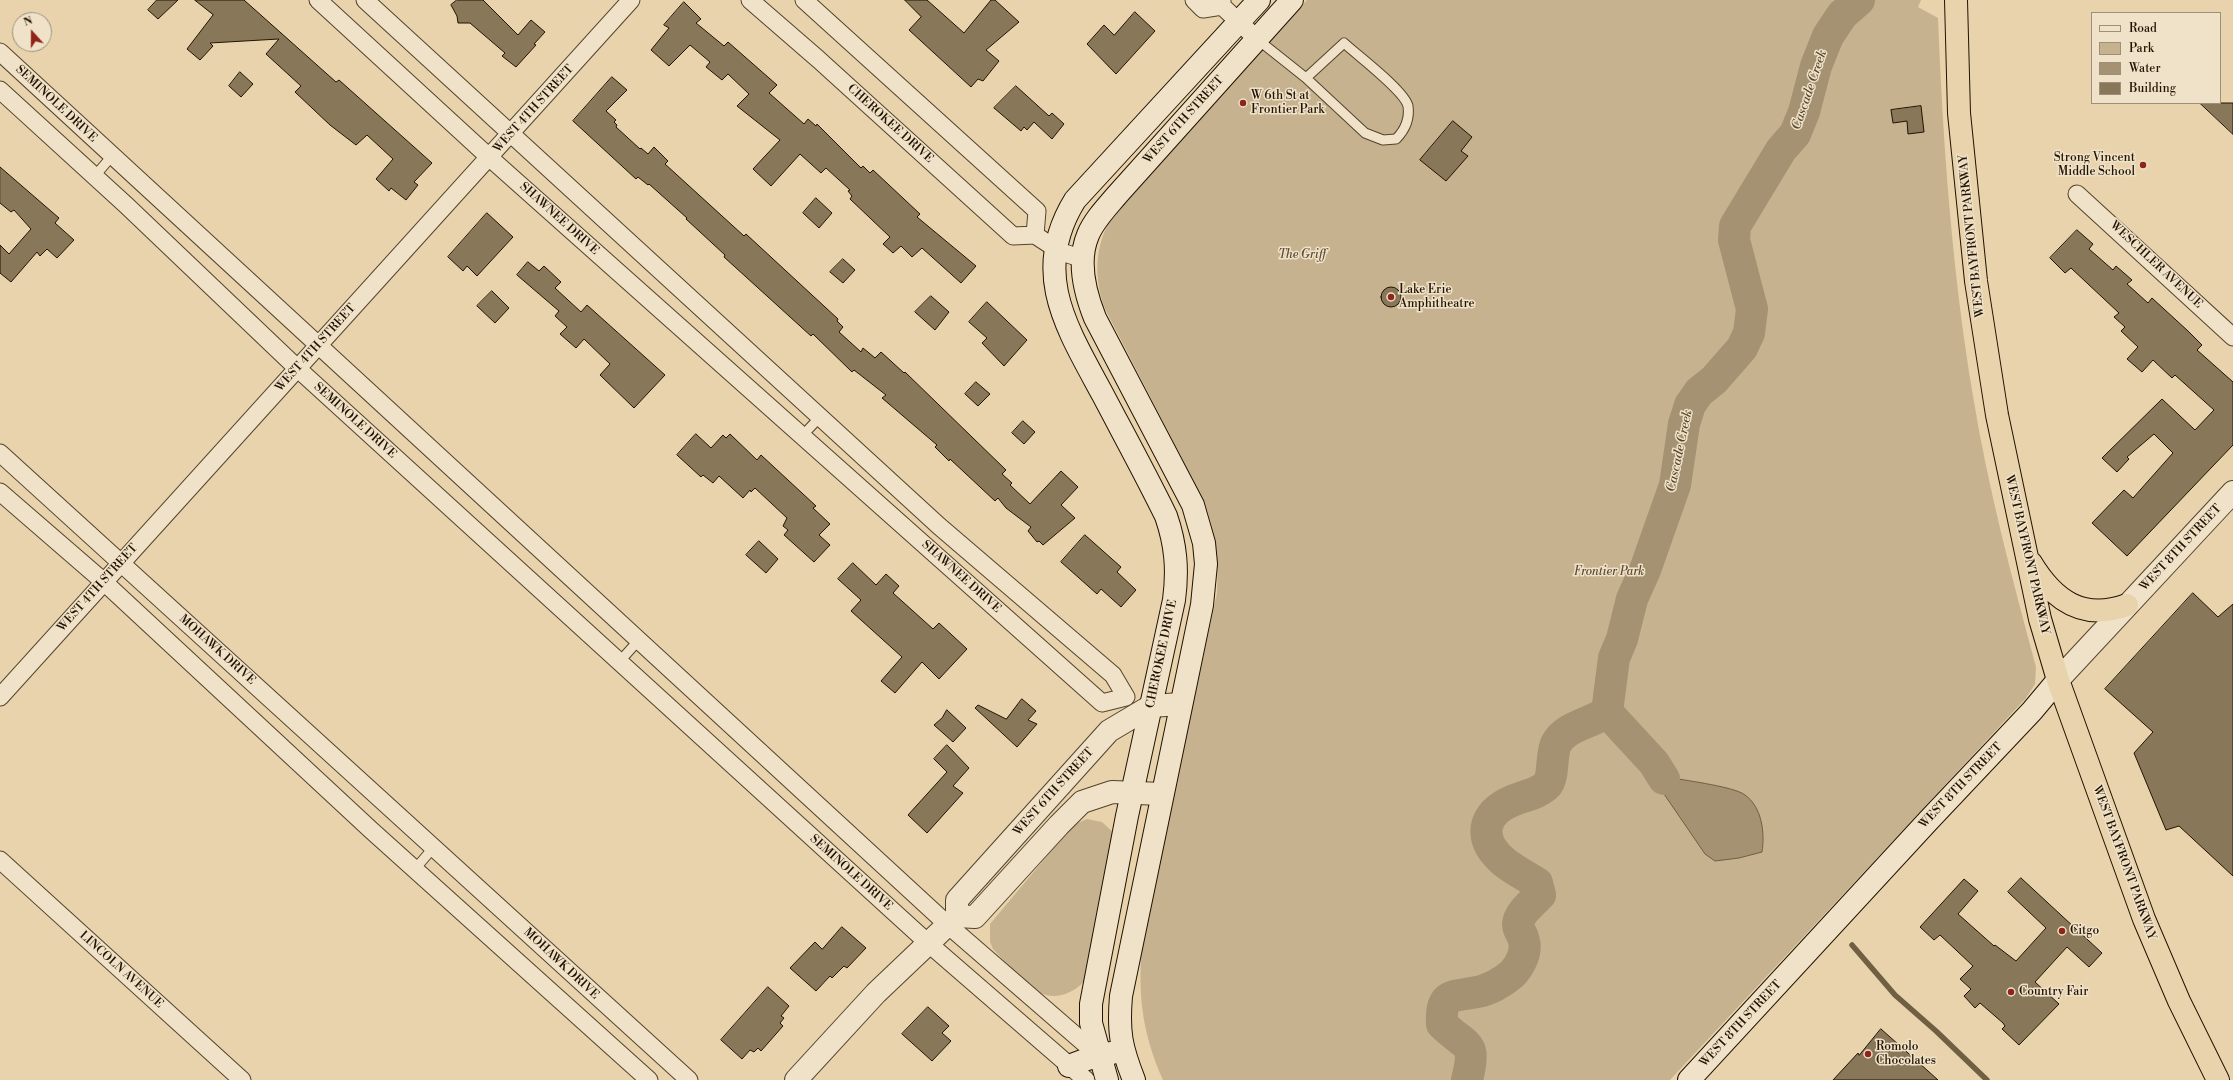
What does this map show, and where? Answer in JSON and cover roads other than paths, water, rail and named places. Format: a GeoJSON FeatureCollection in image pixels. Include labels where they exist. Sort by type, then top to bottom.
{"type":"FeatureCollection","features":[{"type":"Feature","properties":{"kind":"highway","name":"WEST BAYFRONT PARKWAY"},"geometry":{"type":"LineString","coordinates":[[1956,0],[1959,113],[1976,281],[1997,415],[2040,619],[2058,680],[2159,958],[2218,1080]]}},
{"type":"Feature","properties":{"kind":"highway"},"geometry":{"type":"LineString","coordinates":[[2027,555],[2039,576],[2051,590],[2061,599],[2074,606],[2086,610],[2112,611],[2127,605]]}},
{"type":"Feature","properties":{"kind":"main road","name":"WEST 6TH STREET"},"geometry":{"type":"LineString","coordinates":[[1058,239],[1075,200],[1259,0]]}},
{"type":"Feature","properties":{"kind":"main road","name":"WEST 6TH STREET"},"geometry":{"type":"LineString","coordinates":[[1084,253],[1088,236],[1098,217],[1292,0]]}},
{"type":"Feature","properties":{"kind":"main road","name":"CHEROKEE DRIVE"},"geometry":{"type":"LineString","coordinates":[[1058,239],[1054,275],[1057,294],[1068,330],[1166,516],[1175,548],[1177,565],[1174,600],[1132,792],[1091,1004],[1091,1023],[1098,1055],[1107,1080]]}},
{"type":"Feature","properties":{"kind":"main road"},"geometry":{"type":"LineString","coordinates":[[1084,253],[1086,289],[1095,318],[1185,488],[1200,524],[1206,564],[1202,605],[1121,996],[1119,1014],[1123,1051],[1134,1080]]}},
{"type":"Feature","properties":{"kind":"main road","name":"WEST 8TH STREET"},"geometry":{"type":"LineString","coordinates":[[1689,1080],[2233,492]]}},
{"type":"Feature","properties":{"kind":"main road","name":"WEST 6TH STREET"},"geometry":{"type":"LineString","coordinates":[[952,920],[957,900],[1110,731],[1151,706],[1181,704]]}},
{"type":"Feature","properties":{"kind":"main road"},"geometry":{"type":"LineString","coordinates":[[796,1080],[876,993],[952,920],[975,917],[1066,816],[1082,802],[1112,792],[1162,794]]}},
{"type":"Feature","properties":{"kind":"main road"},"geometry":{"type":"LineString","coordinates":[[1069,1066],[1098,1055],[1123,1051]]}},
{"type":"Feature","properties":{"kind":"street","name":"SHAWNEE DRIVE"},"geometry":{"type":"LineString","coordinates":[[318,0],[490,158],[1102,702],[1126,697],[1113,675],[939,526],[365,0]]}},
{"type":"Feature","properties":{"kind":"street","name":"WEST 4TH STREET"},"geometry":{"type":"LineString","coordinates":[[0,696],[632,0]]}},
{"type":"Feature","properties":{"kind":"street","name":"CHEROKEE DRIVE"},"geometry":{"type":"LineString","coordinates":[[750,0],[818,59],[1013,236],[1035,235]]}},
{"type":"Feature","properties":{"kind":"street"},"geometry":{"type":"LineString","coordinates":[[804,0],[1037,210],[1035,235],[1058,239],[1084,253]]}},
{"type":"Feature","properties":{"kind":"street"},"geometry":{"type":"LineString","coordinates":[[1194,0],[1203,9],[1222,3],[1257,39]]}},
{"type":"Feature","properties":{"kind":"street","name":"SEMINOLE DRIVE"},"geometry":{"type":"LineString","coordinates":[[0,52],[638,641],[952,920],[1098,1055]]}},
{"type":"Feature","properties":{"kind":"street","name":"SEMINOLE DRIVE"},"geometry":{"type":"LineString","coordinates":[[0,90],[297,368],[928,943],[1086,1080]]}},
{"type":"Feature","properties":{"kind":"street","name":"WESCHLER AVENUE"},"geometry":{"type":"LineString","coordinates":[[2078,194],[2233,337]]}},
{"type":"Feature","properties":{"kind":"street","name":"MOHAWK DRIVE"},"geometry":{"type":"LineString","coordinates":[[0,453],[689,1080]]}},
{"type":"Feature","properties":{"kind":"street"},"geometry":{"type":"LineString","coordinates":[[0,492],[104,582],[415,869],[649,1080]]}},
{"type":"Feature","properties":{"kind":"street"},"geometry":{"type":"LineString","coordinates":[[1126,697],[1151,706]]}},
{"type":"Feature","properties":{"kind":"street","name":"LINCOLN AVENUE"},"geometry":{"type":"LineString","coordinates":[[0,860],[242,1080]]}},
{"type":"Feature","properties":{"kind":"lane"},"geometry":{"type":"LineString","coordinates":[[1257,39],[1306,78],[1365,133],[1384,140],[1396,139],[1406,129],[1408,104],[1398,90],[1344,43],[1306,78]]}},
{"type":"Feature","properties":{"kind":"lane"},"geometry":{"type":"LineString","coordinates":[[94,177],[112,156]]}},
{"type":"Feature","properties":{"kind":"lane"},"geometry":{"type":"LineString","coordinates":[[802,436],[820,417]]}},
{"type":"Feature","properties":{"kind":"lane"},"geometry":{"type":"LineString","coordinates":[[620,661],[638,641]]}},
{"type":"Feature","properties":{"kind":"lane"},"geometry":{"type":"LineString","coordinates":[[415,869],[434,847]]}},
{"type":"Feature","properties":{"kind":"water"},"geometry":{"type":"Polygon","coordinates":[[[1673,778],[1732,789],[1745,795],[1751,800],[1759,813],[1763,837],[1762,852],[1739,858],[1715,861],[1705,854],[1664,794],[1661,785],[1664,779],[1673,778]]]}},
{"type":"Feature","properties":{"kind":"waterway","name":"Cascade Creek"},"geometry":{"type":"LineString","coordinates":[[1467,1080],[1471,1058],[1470,1051],[1464,1042],[1442,1024],[1443,1006],[1446,1001],[1455,996],[1491,988],[1515,971],[1525,950],[1525,945],[1518,926],[1519,920],[1527,908],[1540,895],[1537,883],[1508,865],[1496,854],[1490,845],[1487,836],[1489,820],[1502,806],[1535,793],[1547,785],[1551,777],[1554,748],[1560,738],[1572,729],[1607,712],[1614,658],[1622,639],[1632,599],[1645,570],[1675,485],[1684,424],[1690,405],[1699,392],[1714,380],[1742,348],[1749,333],[1752,309],[1734,240],[1735,226],[1781,150],[1795,134],[1804,112],[1816,66],[1828,36],[1842,15],[1859,0]]}},
{"type":"Feature","properties":{"kind":"waterway","name":"Cascade Creek"},"geometry":{"type":"LineString","coordinates":[[1607,712],[1654,763],[1664,779]]}},
{"type":"Feature","properties":{"kind":"waterway"},"geometry":{"type":"LineString","coordinates":[[1852,945],[1895,995],[1936,1031],[1987,1080]]}},
{"type":"Feature","properties":{"kind":"place","name":"W 6th St at Frontier Park"},"geometry":{"type":"Point","coordinates":[1243,103]}},
{"type":"Feature","properties":{"kind":"place","name":"Strong Vincent Middle School"},"geometry":{"type":"Point","coordinates":[2143,165]}},
{"type":"Feature","properties":{"kind":"place","name":"Lake Erie Amphitheatre"},"geometry":{"type":"Point","coordinates":[1391,297]}},
{"type":"Feature","properties":{"kind":"place","name":"Citgo"},"geometry":{"type":"Point","coordinates":[2062,931]}},
{"type":"Feature","properties":{"kind":"place","name":"Country Fair"},"geometry":{"type":"Point","coordinates":[2011,992]}},
{"type":"Feature","properties":{"kind":"place","name":"Romolo Chocolates"},"geometry":{"type":"Point","coordinates":[1868,1054]}},
{"type":"Feature","properties":{"kind":"park label","name":"The Griff"},"geometry":{"type":"Point","coordinates":[1302,255]}},
{"type":"Feature","properties":{"kind":"park label","name":"Frontier Park"},"geometry":{"type":"Point","coordinates":[1609,572]}}]}
